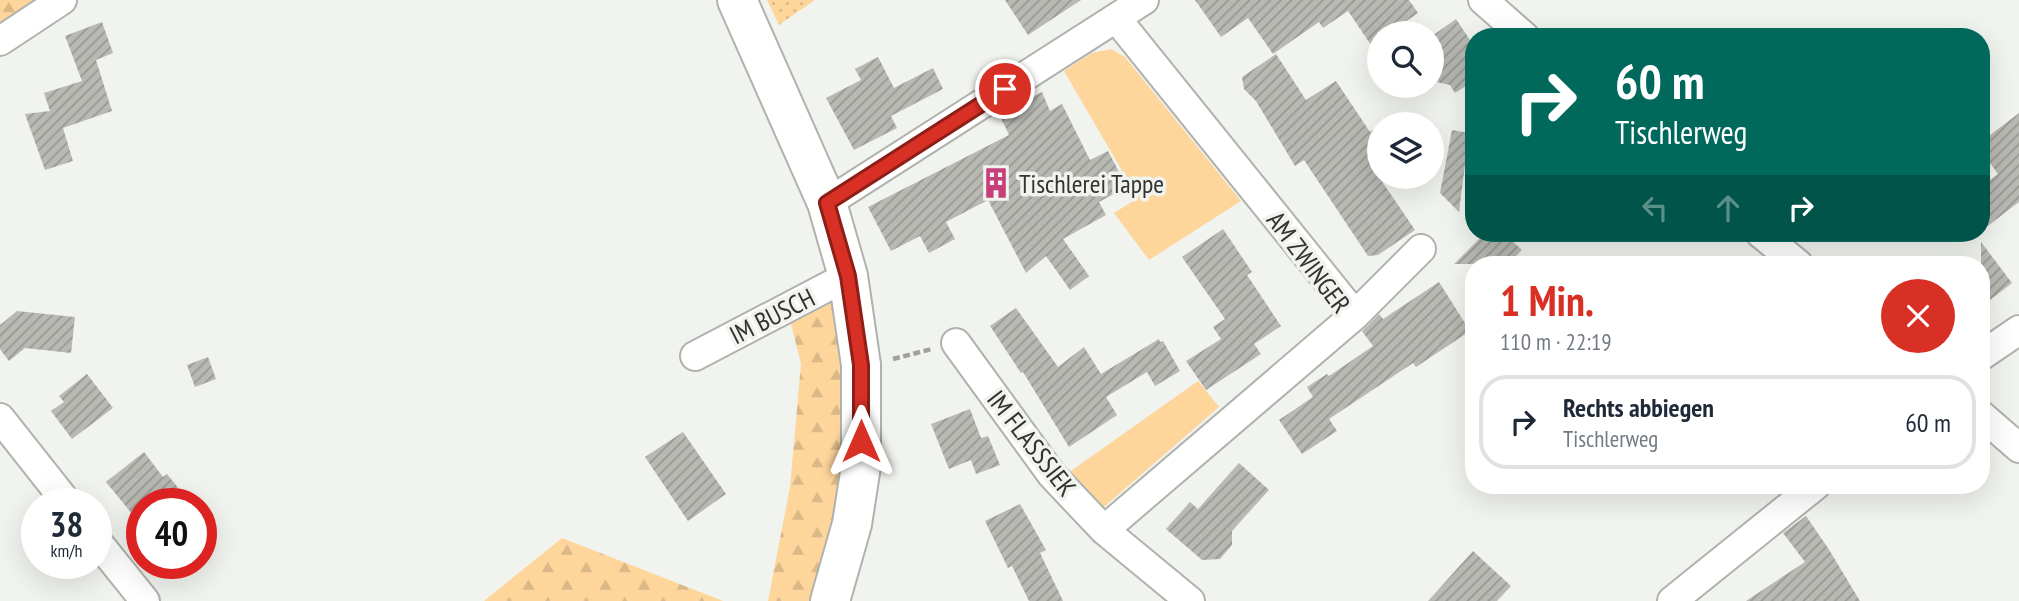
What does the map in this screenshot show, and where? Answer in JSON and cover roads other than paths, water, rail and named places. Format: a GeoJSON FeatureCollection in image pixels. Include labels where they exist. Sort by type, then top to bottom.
{"type":"FeatureCollection","features":[{"type":"Feature","properties":{"kind":"street"},"geometry":{"type":"LineString","coordinates":[[0,41],[62,0]]}},
{"type":"Feature","properties":{"kind":"street"},"geometry":{"type":"LineString","coordinates":[[737,0],[827,203],[848,276],[861,365],[861,466],[852,524],[830,601]]}},
{"type":"Feature","properties":{"kind":"street"},"geometry":{"type":"LineString","coordinates":[[827,203],[1144,0]]}},
{"type":"Feature","properties":{"kind":"street"},"geometry":{"type":"LineString","coordinates":[[1483,0],[1515,28]]}},
{"type":"Feature","properties":{"kind":"street","name":"AM ZWINGER"},"geometry":{"type":"LineString","coordinates":[[1104,530],[1355,315],[1116,18]]}},
{"type":"Feature","properties":{"kind":"street"},"geometry":{"type":"LineString","coordinates":[[1771,242],[1788,256]]}},
{"type":"Feature","properties":{"kind":"street"},"geometry":{"type":"LineString","coordinates":[[1355,315],[1422,248]]}},
{"type":"Feature","properties":{"kind":"street","name":"IM BUSCH"},"geometry":{"type":"LineString","coordinates":[[695,356],[848,276]]}},
{"type":"Feature","properties":{"kind":"street"},"geometry":{"type":"LineString","coordinates":[[1990,350],[2019,330]]}},
{"type":"Feature","properties":{"kind":"street","name":"IM FLASSSIEK"},"geometry":{"type":"LineString","coordinates":[[956,343],[1052,475],[1104,530],[1190,601]]}},
{"type":"Feature","properties":{"kind":"street"},"geometry":{"type":"LineString","coordinates":[[0,418],[55,488]]}},
{"type":"Feature","properties":{"kind":"street"},"geometry":{"type":"LineString","coordinates":[[1990,423],[2019,448]]}},
{"type":"Feature","properties":{"kind":"street"},"geometry":{"type":"LineString","coordinates":[[1672,601],[1805,494]]}},
{"type":"Feature","properties":{"kind":"street"},"geometry":{"type":"LineString","coordinates":[[112,560],[145,601]]}},
{"type":"Feature","properties":{"kind":"place","name":"Tischlerei Tappe"},"geometry":{"type":"Point","coordinates":[996,183]}}]}
